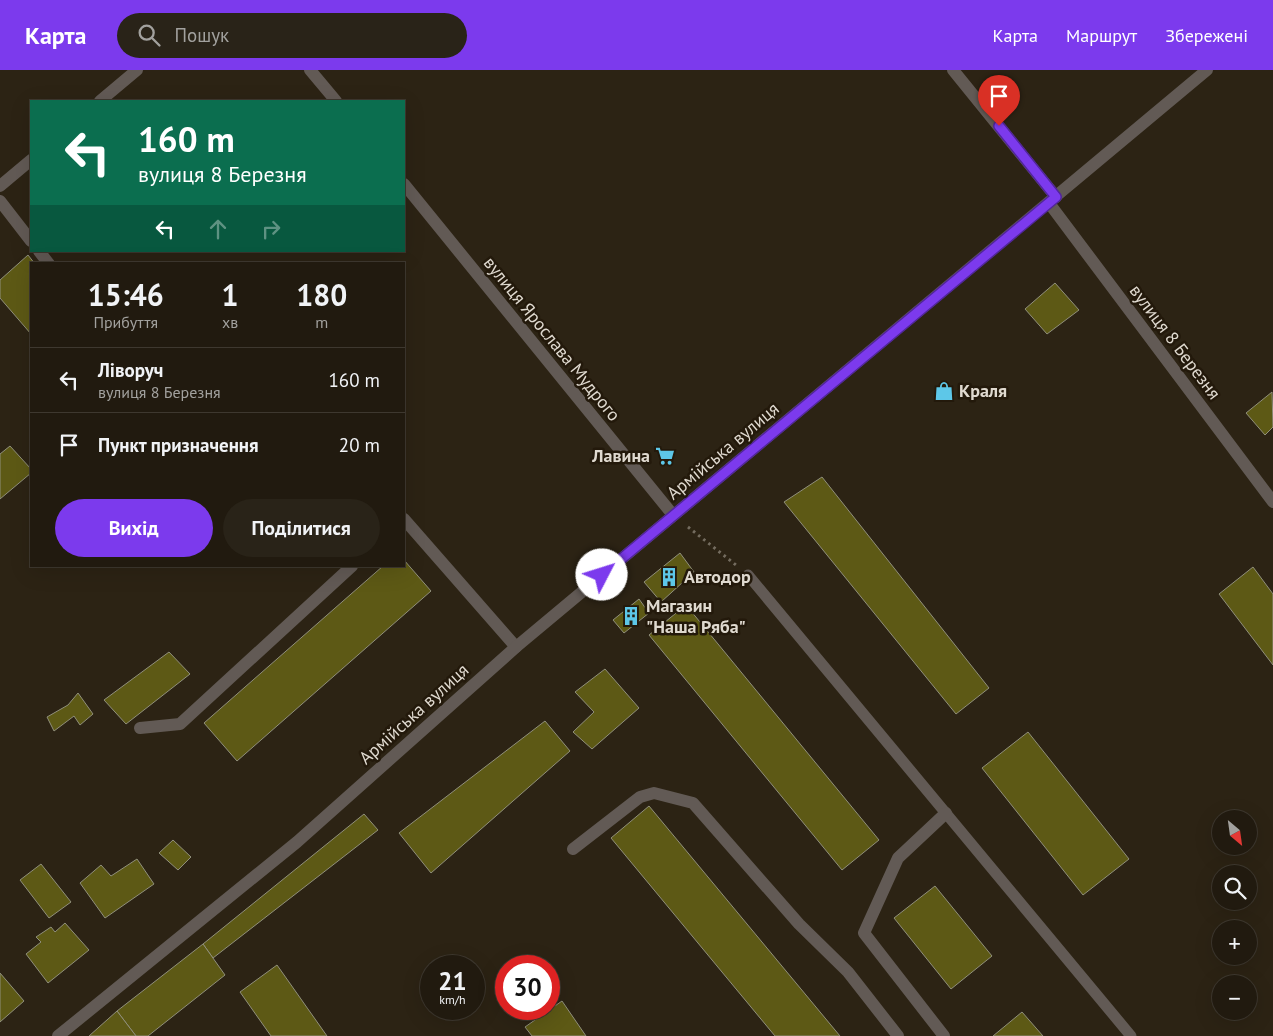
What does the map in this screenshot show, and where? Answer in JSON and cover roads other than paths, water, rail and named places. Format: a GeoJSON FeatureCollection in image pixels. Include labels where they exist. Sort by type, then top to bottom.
{"type":"FeatureCollection","features":[{"type":"Feature","properties":{"kind":"street"},"geometry":{"type":"LineString","coordinates":[[101,100],[137,70]]}},
{"type":"Feature","properties":{"kind":"street"},"geometry":{"type":"LineString","coordinates":[[310,70],[335,100]]}},
{"type":"Feature","properties":{"kind":"street","name":"вулиця 8 Березня"},"geometry":{"type":"LineString","coordinates":[[953,70],[1052,200],[1273,502]]}},
{"type":"Feature","properties":{"kind":"street","name":"Армійська вулиця"},"geometry":{"type":"LineString","coordinates":[[58,1036],[297,842],[516,647],[1207,70]]}},
{"type":"Feature","properties":{"kind":"street"},"geometry":{"type":"LineString","coordinates":[[0,186],[30,161]]}},
{"type":"Feature","properties":{"kind":"street","name":"вулиця Ярослава Мудрого"},"geometry":{"type":"LineString","coordinates":[[405,185],[673,515]]}},
{"type":"Feature","properties":{"kind":"street"},"geometry":{"type":"LineString","coordinates":[[0,200],[30,240]]}},
{"type":"Feature","properties":{"kind":"street"},"geometry":{"type":"LineString","coordinates":[[40,252],[47,262]]}},
{"type":"Feature","properties":{"kind":"street"},"geometry":{"type":"LineString","coordinates":[[405,520],[516,647]]}},
{"type":"Feature","properties":{"kind":"street"},"geometry":{"type":"LineString","coordinates":[[140,728],[180,724],[351,567]]}},
{"type":"Feature","properties":{"kind":"street"},"geometry":{"type":"LineString","coordinates":[[573,849],[640,797],[654,793],[692,803],[798,924],[848,972],[898,1036]]}},
{"type":"Feature","properties":{"kind":"street"},"geometry":{"type":"LineString","coordinates":[[944,1036],[864,933],[898,858],[946,814]]}},
{"type":"Feature","properties":{"kind":"lane"},"geometry":{"type":"LineString","coordinates":[[748,574],[1131,1036]]}},
{"type":"Feature","properties":{"kind":"place","name":"Краля"},"geometry":{"type":"Point","coordinates":[944,391]}},
{"type":"Feature","properties":{"kind":"place","name":"Лавина"},"geometry":{"type":"Point","coordinates":[665,456]}},
{"type":"Feature","properties":{"kind":"place","name":"Автодор"},"geometry":{"type":"Point","coordinates":[669,577]}},
{"type":"Feature","properties":{"kind":"place","name":"Магазин \"Наша Ряба\""},"geometry":{"type":"Point","coordinates":[631,616]}}]}
